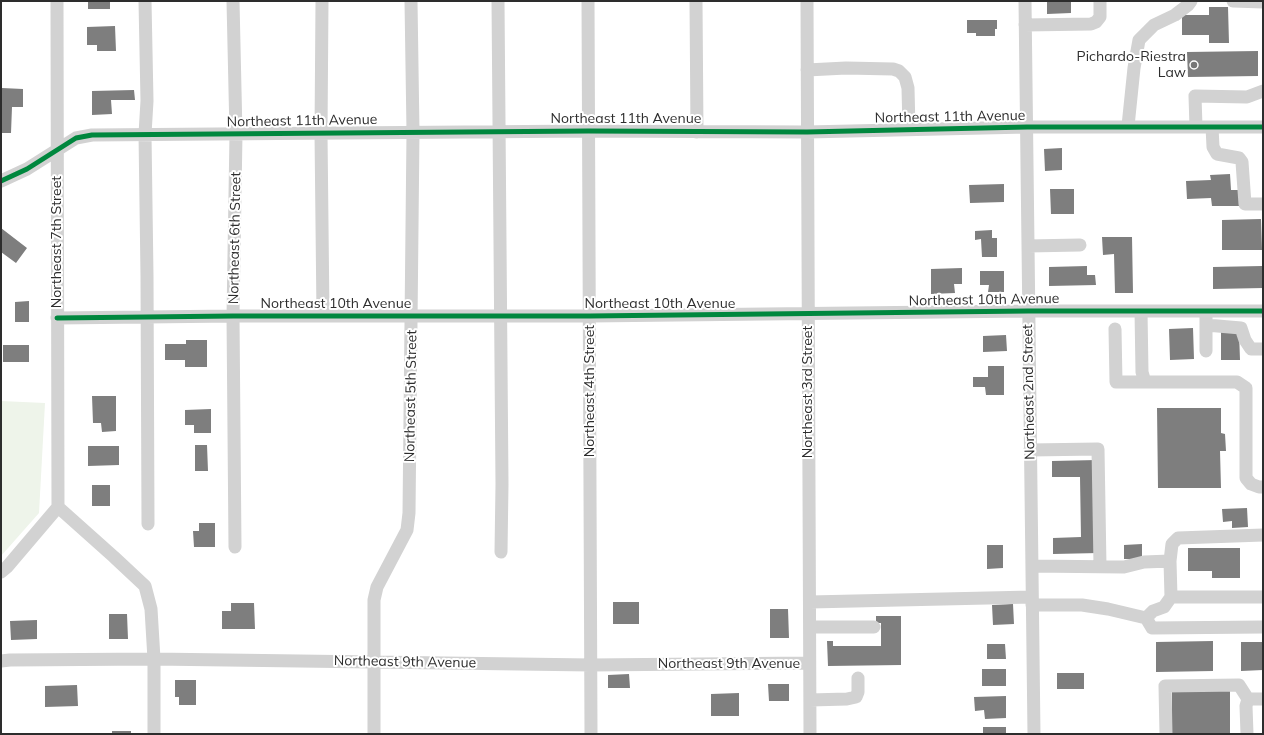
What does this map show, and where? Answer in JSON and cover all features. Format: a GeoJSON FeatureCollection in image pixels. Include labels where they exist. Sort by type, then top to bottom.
{"type":"FeatureCollection","features":[{"type":"Feature","properties":{"kind":"street","name":"Northeast 7th Street"},"geometry":{"type":"LineString","coordinates":[[57,1],[56,152],[58,507]]}},
{"type":"Feature","properties":{"kind":"street"},"geometry":{"type":"LineString","coordinates":[[145,1],[147,101],[145,134],[148,524]]}},
{"type":"Feature","properties":{"kind":"street","name":"Northeast 6th Street"},"geometry":{"type":"LineString","coordinates":[[233,1],[236,134],[234,316],[235,547]]}},
{"type":"Feature","properties":{"kind":"street"},"geometry":{"type":"LineString","coordinates":[[322,1],[321,133],[323,316]]}},
{"type":"Feature","properties":{"kind":"street","name":"Northeast 5th Street"},"geometry":{"type":"LineString","coordinates":[[374,734],[374,600],[377,587],[408,530],[409,513],[413,132],[411,1]]}},
{"type":"Feature","properties":{"kind":"street"},"geometry":{"type":"LineString","coordinates":[[498,1],[502,484],[500,552]]}},
{"type":"Feature","properties":{"kind":"street","name":"Northeast 4th Street"},"geometry":{"type":"LineString","coordinates":[[588,1],[591,734]]}},
{"type":"Feature","properties":{"kind":"street"},"geometry":{"type":"LineString","coordinates":[[696,1],[697,132]]}},
{"type":"Feature","properties":{"kind":"street","name":"Northeast 3rd Street"},"geometry":{"type":"LineString","coordinates":[[807,1],[810,734]]}},
{"type":"Feature","properties":{"kind":"street","name":"Northeast 2nd Street"},"geometry":{"type":"LineString","coordinates":[[1025,1],[1034,734]]}},
{"type":"Feature","properties":{"kind":"street"},"geometry":{"type":"LineString","coordinates":[[1025,25],[1091,24],[1096,22],[1100,17],[1100,1]]}},
{"type":"Feature","properties":{"kind":"street"},"geometry":{"type":"LineString","coordinates":[[1128,126],[1134,68],[1139,40],[1154,26],[1188,6],[1190,1]]}},
{"type":"Feature","properties":{"kind":"street"},"geometry":{"type":"LineString","coordinates":[[1241,1],[1263,2]]}},
{"type":"Feature","properties":{"kind":"street"},"geometry":{"type":"LineString","coordinates":[[807,70],[846,68],[893,69],[899,71],[905,77],[908,88],[909,130]]}},
{"type":"Feature","properties":{"kind":"street"},"geometry":{"type":"LineString","coordinates":[[1196,126],[1196,96],[1247,97],[1263,91]]}},
{"type":"Feature","properties":{"kind":"street","name":"Northeast 11th Avenue"},"geometry":{"type":"LineString","coordinates":[[1,181],[27,169],[76,138],[92,135],[499,131],[807,132],[1027,127],[1263,126]]}},
{"type":"Feature","properties":{"kind":"street"},"geometry":{"type":"LineString","coordinates":[[1212,127],[1213,147],[1217,154],[1239,158],[1242,162],[1246,204],[1263,204]]}},
{"type":"Feature","properties":{"kind":"street"},"geometry":{"type":"LineString","coordinates":[[1028,246],[1080,245]]}},
{"type":"Feature","properties":{"kind":"street","name":"Northeast 10th Avenue"},"geometry":{"type":"LineString","coordinates":[[57,318],[147,316],[590,316],[1028,311],[1263,311]]}},
{"type":"Feature","properties":{"kind":"street"},"geometry":{"type":"LineString","coordinates":[[1142,311],[1142,372],[1145,382]]}},
{"type":"Feature","properties":{"kind":"street"},"geometry":{"type":"LineString","coordinates":[[1206,311],[1206,351]]}},
{"type":"Feature","properties":{"kind":"street"},"geometry":{"type":"LineString","coordinates":[[1206,325],[1241,328],[1245,340],[1252,349],[1263,349]]}},
{"type":"Feature","properties":{"kind":"street"},"geometry":{"type":"LineString","coordinates":[[1115,329],[1116,382],[1237,382],[1246,388],[1246,478],[1251,484],[1263,487]]}},
{"type":"Feature","properties":{"kind":"street"},"geometry":{"type":"LineString","coordinates":[[1030,450],[1098,449],[1100,566]]}},
{"type":"Feature","properties":{"kind":"street"},"geometry":{"type":"LineString","coordinates":[[1,572],[7,567],[58,507],[145,586],[151,609],[154,659],[154,734]]}},
{"type":"Feature","properties":{"kind":"street"},"geometry":{"type":"LineString","coordinates":[[1146,618],[1153,611],[1164,607],[1171,597],[1170,562],[1172,544],[1178,538],[1263,534]]}},
{"type":"Feature","properties":{"kind":"street"},"geometry":{"type":"LineString","coordinates":[[1032,566],[1124,567],[1144,562],[1170,562]]}},
{"type":"Feature","properties":{"kind":"street"},"geometry":{"type":"LineString","coordinates":[[1171,597],[1263,597]]}},
{"type":"Feature","properties":{"kind":"street"},"geometry":{"type":"LineString","coordinates":[[810,602],[1032,601],[1082,605],[1146,618],[1152,628],[1263,627]]}},
{"type":"Feature","properties":{"kind":"street"},"geometry":{"type":"LineString","coordinates":[[810,627],[874,627]]}},
{"type":"Feature","properties":{"kind":"street","name":"Northeast 9th Avenue"},"geometry":{"type":"LineString","coordinates":[[1,662],[10,660],[154,659],[198,661],[591,665],[810,663]]}},
{"type":"Feature","properties":{"kind":"street"},"geometry":{"type":"LineString","coordinates":[[810,700],[847,699],[856,697],[858,692],[858,678]]}},
{"type":"Feature","properties":{"kind":"street"},"geometry":{"type":"LineString","coordinates":[[1166,734],[1165,686],[1239,685],[1248,699],[1246,706],[1247,734]]}},
{"type":"Feature","properties":{"kind":"street"},"geometry":{"type":"LineString","coordinates":[[1248,699],[1263,699]]}},
{"type":"Feature","properties":{"kind":"shaded area"},"geometry":{"type":"Polygon","coordinates":[[[1,401],[45,403],[39,513],[1,556],[1,401]]]}},
{"type":"Feature","properties":{"kind":"building"},"geometry":{"type":"Polygon","coordinates":[[[88,1],[110,1],[110,9],[88,9],[88,1]]]}},
{"type":"Feature","properties":{"kind":"building"},"geometry":{"type":"Polygon","coordinates":[[[1047,1],[1071,1],[1071,13],[1047,14],[1047,1]]]}},
{"type":"Feature","properties":{"kind":"building"},"geometry":{"type":"Polygon","coordinates":[[[1209,7],[1228,7],[1229,43],[1209,43],[1209,35],[1182,35],[1182,15],[1209,15],[1209,7]]]}},
{"type":"Feature","properties":{"kind":"building"},"geometry":{"type":"Polygon","coordinates":[[[967,20],[997,20],[995,36],[976,36],[976,33],[967,33],[967,20]]]}},
{"type":"Feature","properties":{"kind":"building"},"geometry":{"type":"Polygon","coordinates":[[[115,26],[116,51],[97,51],[97,45],[87,45],[87,27],[115,26]]]}},
{"type":"Feature","properties":{"kind":"building"},"geometry":{"type":"Polygon","coordinates":[[[1258,51],[1258,76],[1188,77],[1187,52],[1258,51]]]}},
{"type":"Feature","properties":{"kind":"building"},"geometry":{"type":"Polygon","coordinates":[[[2,88],[23,89],[23,107],[12,107],[11,133],[1,133],[2,88]]]}},
{"type":"Feature","properties":{"kind":"building"},"geometry":{"type":"Polygon","coordinates":[[[134,90],[135,100],[111,100],[112,114],[92,115],[92,91],[134,90]]]}},
{"type":"Feature","properties":{"kind":"building"},"geometry":{"type":"Polygon","coordinates":[[[1062,148],[1062,170],[1045,171],[1044,149],[1062,148]]]}},
{"type":"Feature","properties":{"kind":"building"},"geometry":{"type":"Polygon","coordinates":[[[1230,174],[1231,190],[1239,190],[1239,206],[1212,206],[1211,198],[1187,199],[1186,181],[1211,180],[1210,175],[1230,174]]]}},
{"type":"Feature","properties":{"kind":"building"},"geometry":{"type":"Polygon","coordinates":[[[1004,184],[1004,202],[970,203],[969,185],[1004,184]]]}},
{"type":"Feature","properties":{"kind":"building"},"geometry":{"type":"Polygon","coordinates":[[[1050,189],[1074,189],[1074,214],[1051,214],[1050,189]]]}},
{"type":"Feature","properties":{"kind":"building"},"geometry":{"type":"Polygon","coordinates":[[[1261,219],[1262,250],[1222,250],[1222,220],[1261,219]]]}},
{"type":"Feature","properties":{"kind":"building"},"geometry":{"type":"Polygon","coordinates":[[[1,228],[27,248],[16,263],[1,252],[1,228]]]}},
{"type":"Feature","properties":{"kind":"building"},"geometry":{"type":"Polygon","coordinates":[[[992,230],[992,238],[997,238],[997,257],[982,257],[981,239],[975,240],[975,231],[992,230]]]}},
{"type":"Feature","properties":{"kind":"building"},"geometry":{"type":"Polygon","coordinates":[[[1102,237],[1132,237],[1133,293],[1115,293],[1114,254],[1103,255],[1102,237]]]}},
{"type":"Feature","properties":{"kind":"building"},"geometry":{"type":"Polygon","coordinates":[[[1087,266],[1087,275],[1095,275],[1096,285],[1049,286],[1049,267],[1087,266]]]}},
{"type":"Feature","properties":{"kind":"building"},"geometry":{"type":"Polygon","coordinates":[[[1262,266],[1263,288],[1213,289],[1213,267],[1262,266]]]}},
{"type":"Feature","properties":{"kind":"building"},"geometry":{"type":"Polygon","coordinates":[[[962,268],[962,284],[954,284],[955,293],[931,294],[931,269],[962,268]]]}},
{"type":"Feature","properties":{"kind":"building"},"geometry":{"type":"Polygon","coordinates":[[[980,271],[1004,271],[1004,292],[988,292],[989,285],[980,285],[980,271]]]}},
{"type":"Feature","properties":{"kind":"building"},"geometry":{"type":"Polygon","coordinates":[[[29,301],[29,322],[15,322],[15,302],[29,301]]]}},
{"type":"Feature","properties":{"kind":"building"},"geometry":{"type":"Polygon","coordinates":[[[1193,328],[1194,359],[1170,360],[1169,329],[1193,328]]]}},
{"type":"Feature","properties":{"kind":"building"},"geometry":{"type":"Polygon","coordinates":[[[1221,332],[1239,332],[1240,360],[1221,360],[1221,332]]]}},
{"type":"Feature","properties":{"kind":"building"},"geometry":{"type":"Polygon","coordinates":[[[1006,335],[1007,351],[983,352],[983,336],[1006,335]]]}},
{"type":"Feature","properties":{"kind":"building"},"geometry":{"type":"Polygon","coordinates":[[[186,340],[207,340],[207,367],[185,367],[185,360],[165,360],[165,344],[186,344],[186,340]]]}},
{"type":"Feature","properties":{"kind":"building"},"geometry":{"type":"Polygon","coordinates":[[[3,345],[29,345],[29,362],[3,362],[3,345]]]}},
{"type":"Feature","properties":{"kind":"building"},"geometry":{"type":"Polygon","coordinates":[[[988,366],[1004,366],[1004,395],[986,395],[985,387],[973,387],[973,377],[988,377],[988,366]]]}},
{"type":"Feature","properties":{"kind":"building"},"geometry":{"type":"Polygon","coordinates":[[[92,396],[116,396],[116,431],[102,432],[101,423],[93,423],[92,396]]]}},
{"type":"Feature","properties":{"kind":"building"},"geometry":{"type":"Polygon","coordinates":[[[1157,408],[1221,408],[1221,433],[1225,434],[1226,451],[1220,451],[1221,488],[1158,488],[1157,408]]]}},
{"type":"Feature","properties":{"kind":"building"},"geometry":{"type":"Polygon","coordinates":[[[211,409],[211,433],[194,433],[194,425],[185,425],[185,410],[211,409]]]}},
{"type":"Feature","properties":{"kind":"building"},"geometry":{"type":"Polygon","coordinates":[[[195,445],[207,445],[208,471],[195,471],[195,445]]]}},
{"type":"Feature","properties":{"kind":"building"},"geometry":{"type":"Polygon","coordinates":[[[88,446],[119,446],[119,465],[88,466],[88,446]]]}},
{"type":"Feature","properties":{"kind":"building"},"geometry":{"type":"Polygon","coordinates":[[[1097,460],[1099,553],[1053,554],[1053,538],[1081,537],[1080,477],[1052,477],[1052,461],[1097,460]]]}},
{"type":"Feature","properties":{"kind":"building"},"geometry":{"type":"Polygon","coordinates":[[[92,485],[110,485],[110,506],[92,506],[92,485]]]}},
{"type":"Feature","properties":{"kind":"building"},"geometry":{"type":"Polygon","coordinates":[[[1247,508],[1248,527],[1232,528],[1232,521],[1223,522],[1222,509],[1247,508]]]}},
{"type":"Feature","properties":{"kind":"building"},"geometry":{"type":"Polygon","coordinates":[[[199,523],[215,523],[215,547],[194,547],[193,531],[199,531],[199,523]]]}},
{"type":"Feature","properties":{"kind":"building"},"geometry":{"type":"Polygon","coordinates":[[[1142,544],[1142,559],[1124,559],[1124,545],[1142,544]]]}},
{"type":"Feature","properties":{"kind":"building"},"geometry":{"type":"Polygon","coordinates":[[[987,545],[1003,545],[1003,568],[987,569],[987,545]]]}},
{"type":"Feature","properties":{"kind":"building"},"geometry":{"type":"Polygon","coordinates":[[[1188,548],[1240,548],[1240,578],[1212,578],[1212,571],[1188,571],[1188,548]]]}},
{"type":"Feature","properties":{"kind":"building"},"geometry":{"type":"Polygon","coordinates":[[[613,602],[639,602],[639,624],[613,624],[613,602]]]}},
{"type":"Feature","properties":{"kind":"building"},"geometry":{"type":"Polygon","coordinates":[[[231,603],[254,603],[255,629],[222,629],[222,611],[231,611],[231,603]]]}},
{"type":"Feature","properties":{"kind":"building"},"geometry":{"type":"Polygon","coordinates":[[[1013,604],[1014,624],[993,625],[992,605],[1013,604]]]}},
{"type":"Feature","properties":{"kind":"building"},"geometry":{"type":"Polygon","coordinates":[[[770,609],[788,609],[789,638],[770,638],[770,609]]]}},
{"type":"Feature","properties":{"kind":"building"},"geometry":{"type":"Polygon","coordinates":[[[109,614],[127,614],[128,639],[109,639],[109,614]]]}},
{"type":"Feature","properties":{"kind":"building"},"geometry":{"type":"Polygon","coordinates":[[[876,616],[901,616],[901,665],[828,666],[827,641],[833,641],[833,646],[881,646],[881,623],[876,623],[876,616]]]}},
{"type":"Feature","properties":{"kind":"building"},"geometry":{"type":"Polygon","coordinates":[[[37,620],[37,639],[11,640],[10,621],[37,620]]]}},
{"type":"Feature","properties":{"kind":"building"},"geometry":{"type":"Polygon","coordinates":[[[1213,641],[1213,671],[1156,672],[1156,642],[1213,641]]]}},
{"type":"Feature","properties":{"kind":"building"},"geometry":{"type":"Polygon","coordinates":[[[1241,642],[1263,642],[1263,670],[1241,671],[1241,642]]]}},
{"type":"Feature","properties":{"kind":"building"},"geometry":{"type":"Polygon","coordinates":[[[987,644],[1005,644],[1006,659],[987,659],[987,644]]]}},
{"type":"Feature","properties":{"kind":"building"},"geometry":{"type":"Polygon","coordinates":[[[982,669],[1006,669],[1006,686],[982,686],[982,669]]]}},
{"type":"Feature","properties":{"kind":"building"},"geometry":{"type":"Polygon","coordinates":[[[1057,673],[1084,673],[1084,689],[1057,689],[1057,673]]]}},
{"type":"Feature","properties":{"kind":"building"},"geometry":{"type":"Polygon","coordinates":[[[629,674],[630,688],[608,688],[608,675],[629,674]]]}},
{"type":"Feature","properties":{"kind":"building"},"geometry":{"type":"Polygon","coordinates":[[[175,680],[196,680],[196,705],[179,705],[179,697],[175,697],[175,680]]]}},
{"type":"Feature","properties":{"kind":"building"},"geometry":{"type":"Polygon","coordinates":[[[1172,680],[1230,690],[1230,734],[1172,734],[1172,680]]]}},
{"type":"Feature","properties":{"kind":"building"},"geometry":{"type":"Polygon","coordinates":[[[768,684],[789,684],[789,701],[769,701],[768,684]]]}},
{"type":"Feature","properties":{"kind":"building"},"geometry":{"type":"Polygon","coordinates":[[[77,685],[78,706],[45,707],[45,686],[77,685]]]}},
{"type":"Feature","properties":{"kind":"building"},"geometry":{"type":"Polygon","coordinates":[[[739,693],[739,716],[711,716],[711,694],[739,693]]]}},
{"type":"Feature","properties":{"kind":"building"},"geometry":{"type":"Polygon","coordinates":[[[1006,696],[1006,718],[985,719],[984,710],[975,711],[974,697],[1006,696]]]}},
{"type":"Feature","properties":{"kind":"building"},"geometry":{"type":"Polygon","coordinates":[[[983,727],[1006,727],[1006,734],[983,734],[983,727]]]}},
{"type":"Feature","properties":{"kind":"building"},"geometry":{"type":"Polygon","coordinates":[[[112,731],[131,731],[131,734],[112,734],[112,731]]]}},
{"type":"Feature","properties":{"kind":"cycle path"},"geometry":{"type":"LineString","coordinates":[[1,181],[27,169],[76,138],[92,135],[588,131],[807,132],[1027,127],[1263,127]]}},
{"type":"Feature","properties":{"kind":"cycle path"},"geometry":{"type":"LineString","coordinates":[[57,318],[233,316],[590,316],[1028,311],[1263,311]]}},
{"type":"Feature","properties":{"kind":"place","name":"Pichardo-Riestra Law"},"geometry":{"type":"Point","coordinates":[1194,65]}}]}
